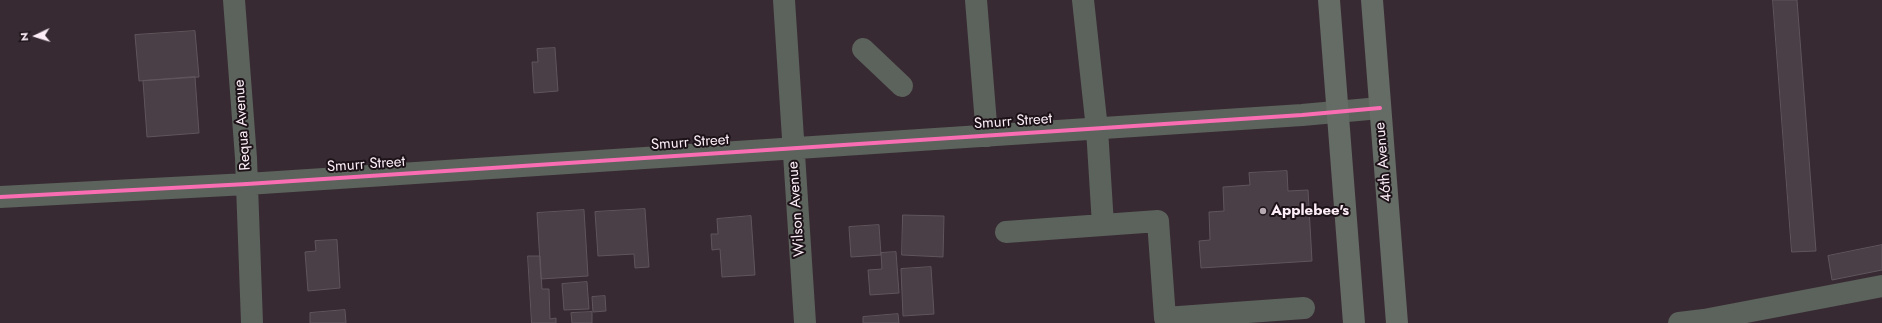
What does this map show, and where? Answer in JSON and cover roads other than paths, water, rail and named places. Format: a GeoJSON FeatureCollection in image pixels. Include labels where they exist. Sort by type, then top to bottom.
{"type":"FeatureCollection","features":[{"type":"Feature","properties":{"kind":"main road"},"geometry":{"type":"LineString","coordinates":[[1329,0],[1354,323]]}},
{"type":"Feature","properties":{"kind":"main road","name":"46th Avenue"},"geometry":{"type":"LineString","coordinates":[[1372,0],[1397,323]]}},
{"type":"Feature","properties":{"kind":"street","name":"Requa Avenue"},"geometry":{"type":"LineString","coordinates":[[234,0],[247,184],[252,323]]}},
{"type":"Feature","properties":{"kind":"street","name":"Wilson Avenue"},"geometry":{"type":"LineString","coordinates":[[784,0],[805,323]]}},
{"type":"Feature","properties":{"kind":"street"},"geometry":{"type":"LineString","coordinates":[[976,0],[987,136]]}},
{"type":"Feature","properties":{"kind":"street"},"geometry":{"type":"LineString","coordinates":[[1083,0],[1097,129],[1103,225]]}},
{"type":"Feature","properties":{"kind":"street"},"geometry":{"type":"LineString","coordinates":[[864,49],[902,86]]}},
{"type":"Feature","properties":{"kind":"street","name":"Smurr Street"},"geometry":{"type":"LineString","coordinates":[[0,197],[247,184],[793,149],[1338,113],[1380,108]]}},
{"type":"Feature","properties":{"kind":"street"},"geometry":{"type":"LineString","coordinates":[[1006,232],[1158,221],[1165,318],[1249,317],[1304,308]]}},
{"type":"Feature","properties":{"kind":"street"},"geometry":{"type":"LineString","coordinates":[[1679,323],[1704,320],[1882,286]]}},
{"type":"Feature","properties":{"kind":"place","name":"Applebee's"},"geometry":{"type":"Point","coordinates":[1263,211]}}]}
